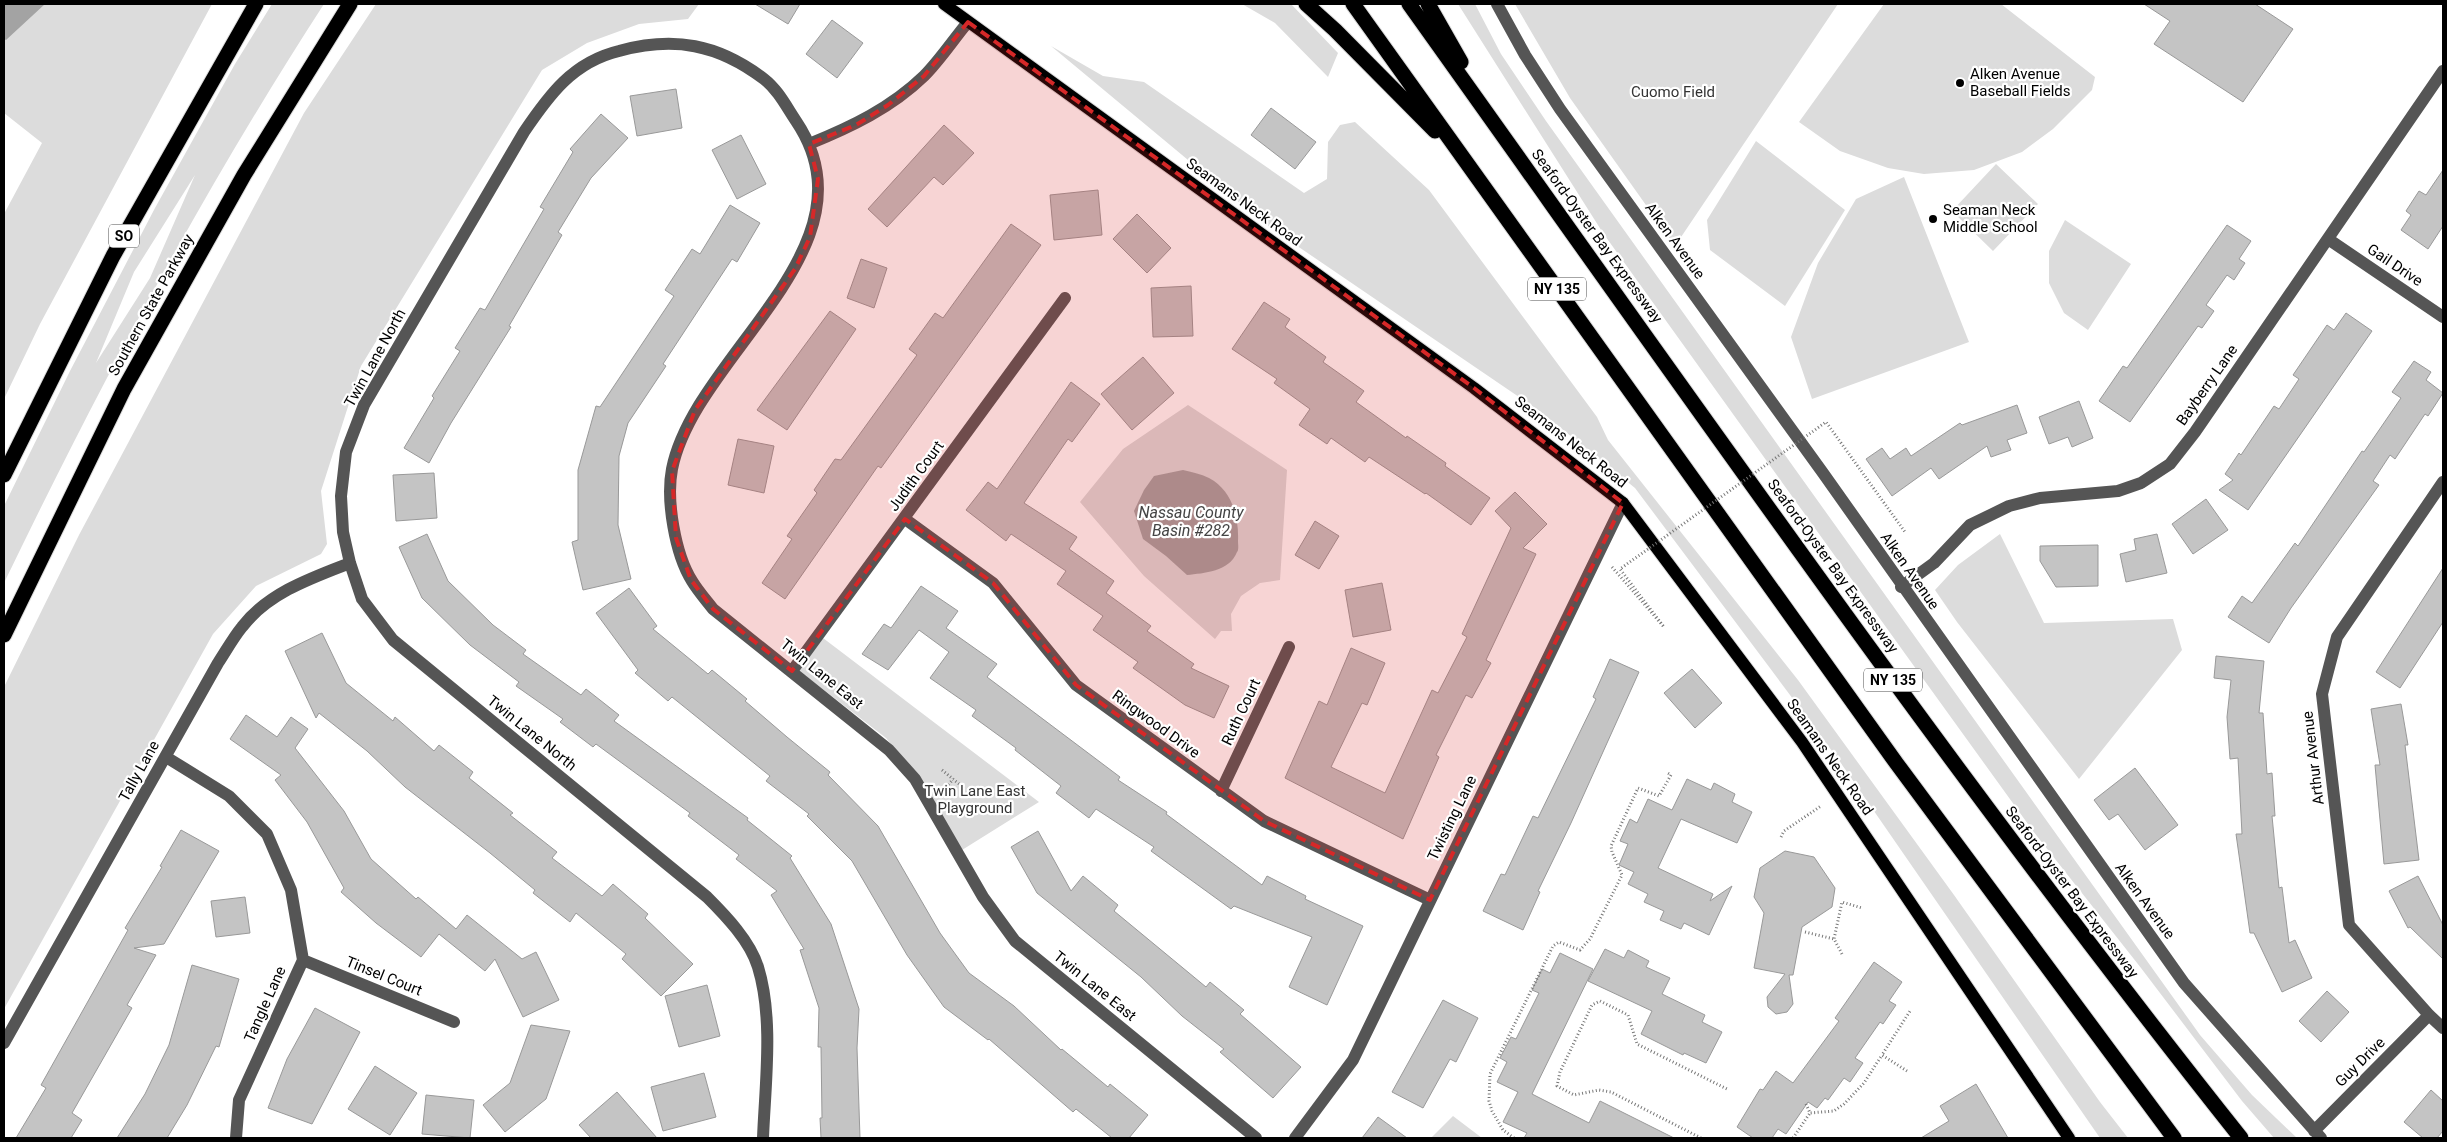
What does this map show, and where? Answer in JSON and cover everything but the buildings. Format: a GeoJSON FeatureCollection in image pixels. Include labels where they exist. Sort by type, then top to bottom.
{"type":"FeatureCollection","features":[{"type":"Feature","properties":{"kind":"highway","name":"SO"},"geometry":{"type":"LineString","coordinates":[[4,475],[113,256],[256,4]]}},
{"type":"Feature","properties":{"kind":"highway","name":"Southern State Parkway"},"geometry":{"type":"LineString","coordinates":[[4,635],[124,389],[244,175],[350,4]]}},
{"type":"Feature","properties":{"kind":"highway"},"geometry":{"type":"LineString","coordinates":[[1306,4],[1335,30],[1467,164]]}},
{"type":"Feature","properties":{"kind":"highway","name":"NY 135"},"geometry":{"type":"LineString","coordinates":[[1353,4],[1897,764],[2174,1138]]}},
{"type":"Feature","properties":{"kind":"highway","name":"Seaford-Oyster Bay Expressway"},"geometry":{"type":"LineString","coordinates":[[1409,4],[1934,738],[2054,899],[2241,1138]]}},
{"type":"Feature","properties":{"kind":"highway"},"geometry":{"type":"LineString","coordinates":[[1428,4],[1504,137]]}},
{"type":"Feature","properties":{"kind":"main road","name":"Seamans Neck Road"},"geometry":{"type":"LineString","coordinates":[[944,4],[1474,388],[1623,503],[1802,742],[2069,1138]]}},
{"type":"Feature","properties":{"kind":"street","name":"Alken Avenue"},"geometry":{"type":"LineString","coordinates":[[1497,4],[1525,55],[1560,109],[1817,466],[1901,587],[2184,983],[2317,1135]]}},
{"type":"Feature","properties":{"kind":"street"},"geometry":{"type":"LineString","coordinates":[[810,144],[856,125],[888,105],[924,76],[968,22]]}},
{"type":"Feature","properties":{"kind":"street","name":"Twin Lane North"},"geometry":{"type":"LineString","coordinates":[[763,1138],[767,1015],[758,966],[735,926],[707,897],[393,640],[362,599],[350,563],[343,532],[340,496],[346,452],[364,405],[524,132],[549,95],[573,71],[607,54],[639,45],[690,44],[711,50],[744,64],[773,86],[810,144]]}},
{"type":"Feature","properties":{"kind":"street","name":"Bayberry Lane"},"geometry":{"type":"LineString","coordinates":[[1901,587],[1934,563],[1970,525],[2009,506],[2040,498],[2118,491],[2141,483],[2170,464],[2195,432],[2443,71]]}},
{"type":"Feature","properties":{"kind":"street","name":"Twin Lane East"},"geometry":{"type":"LineString","coordinates":[[810,144],[818,179],[810,237],[795,269],[695,410],[680,442],[672,471],[672,503],[676,538],[691,580],[714,609],[889,750],[915,779],[983,897],[1015,942],[1256,1138]]}},
{"type":"Feature","properties":{"kind":"street","name":"Gail Drive"},"geometry":{"type":"LineString","coordinates":[[2328,239],[2443,317]]}},
{"type":"Feature","properties":{"kind":"street","name":"Judith Court"},"geometry":{"type":"LineString","coordinates":[[792,671],[1065,298]]}},
{"type":"Feature","properties":{"kind":"street","name":"Arthur Avenue"},"geometry":{"type":"LineString","coordinates":[[2443,482],[2337,637],[2322,694],[2349,925],[2429,1015],[2443,1028]]}},
{"type":"Feature","properties":{"kind":"street","name":"Twisting Lane"},"geometry":{"type":"LineString","coordinates":[[1295,1138],[1353,1060],[1623,503]]}},
{"type":"Feature","properties":{"kind":"street","name":"Ringwood Drive"},"geometry":{"type":"LineString","coordinates":[[905,519],[993,583],[1076,685],[1222,791],[1264,821],[1430,900]]}},
{"type":"Feature","properties":{"kind":"street","name":"Tally Lane"},"geometry":{"type":"LineString","coordinates":[[4,1043],[218,662],[243,626],[274,598],[302,581],[350,563]]}},
{"type":"Feature","properties":{"kind":"street","name":"Ruth Court"},"geometry":{"type":"LineString","coordinates":[[1222,791],[1289,647]]}},
{"type":"Feature","properties":{"kind":"street","name":"Tangle Lane"},"geometry":{"type":"LineString","coordinates":[[166,757],[229,796],[268,834],[292,890],[303,960],[239,1100],[236,1138]]}},
{"type":"Feature","properties":{"kind":"street","name":"Tinsel Court"},"geometry":{"type":"LineString","coordinates":[[303,960],[454,1022]]}},
{"type":"Feature","properties":{"kind":"street","name":"Guy Drive"},"geometry":{"type":"LineString","coordinates":[[2317,1135],[2429,1015]]}},
{"type":"Feature","properties":{"kind":"path"},"geometry":{"type":"LineString","coordinates":[[1612,567],[1664,627],[1620,569],[1826,422],[1905,532]]}},
{"type":"Feature","properties":{"kind":"path"},"geometry":{"type":"LineString","coordinates":[[942,770],[964,788]]}},
{"type":"Feature","properties":{"kind":"path"},"geometry":{"type":"LineString","coordinates":[[1514,1138],[1503,1130],[1492,1112],[1489,1101],[1490,1074],[1553,946],[1559,942],[1580,950],[1590,939],[1622,875],[1612,852],[1615,836],[1638,788],[1659,796],[1671,775],[1666,772]]}},
{"type":"Feature","properties":{"kind":"path"},"geometry":{"type":"LineString","coordinates":[[1781,838],[1784,831],[1821,806]]}},
{"type":"Feature","properties":{"kind":"path"},"geometry":{"type":"LineString","coordinates":[[1842,954],[1834,939],[1842,902],[1862,908]]}},
{"type":"Feature","properties":{"kind":"path"},"geometry":{"type":"LineString","coordinates":[[1805,932],[1834,939]]}},
{"type":"Feature","properties":{"kind":"path"},"geometry":{"type":"LineString","coordinates":[[1701,1138],[1611,1092],[1595,1090],[1574,1096],[1557,1086],[1560,1072],[1592,1005],[1600,1001],[1624,1013],[1630,1018],[1637,1044],[1727,1089]]}},
{"type":"Feature","properties":{"kind":"path"},"geometry":{"type":"LineString","coordinates":[[1810,1113],[1834,1111],[1844,1104],[1864,1083],[1910,1011]]}},
{"type":"Feature","properties":{"kind":"path"},"geometry":{"type":"LineString","coordinates":[[1882,1055],[1907,1071]]}},
{"type":"Feature","properties":{"kind":"path"},"geometry":{"type":"LineString","coordinates":[[1806,1104],[1810,1113]]}},
{"type":"Feature","properties":{"kind":"path"},"geometry":{"type":"LineString","coordinates":[[1793,1138],[1810,1113]]}},
{"type":"Feature","properties":{"kind":"highlighted area"},"geometry":{"type":"Polygon","coordinates":[[[968,22],[1474,388],[1623,503],[1430,900],[1264,821],[1076,685],[993,583],[905,519],[792,671],[713,609],[691,580],[676,538],[672,471],[695,410],[795,269],[810,237],[818,179],[809,144],[856,125],[888,105],[924,76],[968,22]]]}},
{"type":"Feature","properties":{"kind":"green space"},"geometry":{"type":"Polygon","coordinates":[[[4,4],[212,4],[40,324],[4,399],[4,214],[42,143],[4,113],[4,4]]]}},
{"type":"Feature","properties":{"kind":"green space"},"geometry":{"type":"Polygon","coordinates":[[[272,4],[324,4],[237,145],[155,288],[40,509],[4,583],[4,506],[70,371],[155,208],[235,64],[272,4]],[[195,175],[134,272],[96,363],[150,278],[195,175]]]}},
{"type":"Feature","properties":{"kind":"green space"},"geometry":{"type":"Polygon","coordinates":[[[376,4],[699,4],[688,19],[639,24],[587,43],[542,70],[361,366],[321,491],[327,544],[321,554],[256,586],[213,634],[4,1009],[4,687],[79,535],[304,113],[376,4]]]}},
{"type":"Feature","properties":{"kind":"green space"},"geometry":{"type":"Polygon","coordinates":[[[1242,4],[1291,4],[1338,53],[1328,77],[1275,23],[1242,4]]]}},
{"type":"Feature","properties":{"kind":"green space"},"geometry":{"type":"Polygon","coordinates":[[[1458,4],[1475,4],[1501,54],[1546,121],[2200,1035],[2252,1095],[2297,1138],[2274,1138],[2242,1101],[2141,968],[2033,831],[1603,233],[1458,4]]]}},
{"type":"Feature","properties":{"kind":"green space","name":"Cuomo Field"},"geometry":{"type":"Polygon","coordinates":[[[1515,4],[1838,4],[1675,246],[1570,98],[1515,4]]]}},
{"type":"Feature","properties":{"kind":"green space","name":"Alken Avenue Baseball Fields"},"geometry":{"type":"Polygon","coordinates":[[[1884,4],[2001,4],[2095,77],[2092,90],[2053,129],[2022,152],[1974,170],[1924,174],[1888,168],[1840,151],[1799,122],[1884,4]]]}},
{"type":"Feature","properties":{"kind":"green space"},"geometry":{"type":"Polygon","coordinates":[[[1051,46],[1103,76],[1144,82],[1304,193],[1327,179],[1328,142],[1340,125],[1355,122],[1429,190],[1597,417],[1608,440],[1798,680],[1954,895],[2100,1102],[2128,1138],[2100,1138],[1838,759],[1635,488],[1541,412],[1265,224],[1051,46]]]}},
{"type":"Feature","properties":{"kind":"green space"},"geometry":{"type":"Polygon","coordinates":[[[1756,141],[1845,210],[1785,306],[1710,250],[1707,220],[1756,141]]]}},
{"type":"Feature","properties":{"kind":"green space"},"geometry":{"type":"Polygon","coordinates":[[[1996,164],[2038,204],[1993,251],[1952,211],[1996,164]]]}},
{"type":"Feature","properties":{"kind":"green space"},"geometry":{"type":"Polygon","coordinates":[[[1904,177],[1969,342],[1812,399],[1791,337],[1818,263],[1856,199],[1904,177]]]}},
{"type":"Feature","properties":{"kind":"green space"},"geometry":{"type":"Polygon","coordinates":[[[2065,220],[2131,264],[2088,330],[2064,313],[2049,283],[2049,251],[2065,220]]]}},
{"type":"Feature","properties":{"kind":"green space"},"geometry":{"type":"Polygon","coordinates":[[[1188,405],[1287,470],[1280,580],[1260,583],[1241,596],[1231,614],[1232,631],[1221,631],[1215,639],[1144,576],[1080,502],[1123,449],[1188,405]]]}},
{"type":"Feature","properties":{"kind":"green space"},"geometry":{"type":"Polygon","coordinates":[[[2000,534],[2044,623],[2173,619],[2182,650],[2079,779],[1957,622],[1935,590],[1958,565],[2000,534]]]}},
{"type":"Feature","properties":{"kind":"green space","name":"Twin Lane East Playground"},"geometry":{"type":"Polygon","coordinates":[[[823,638],[1039,802],[962,850],[922,781],[886,738],[798,670],[823,638]]]}},
{"type":"Feature","properties":{"kind":"green space"},"geometry":{"type":"Polygon","coordinates":[[[1453,1116],[1482,1138],[1431,1138],[1453,1116]]]}},
{"type":"Feature","properties":{"kind":"water"},"geometry":{"type":"Polygon","coordinates":[[[4,4],[45,4],[6,40],[4,39],[4,4]]]}},
{"type":"Feature","properties":{"kind":"water","name":"Nassau County Basin #282"},"geometry":{"type":"Polygon","coordinates":[[[1183,470],[1209,478],[1217,483],[1229,497],[1237,523],[1238,551],[1233,559],[1222,568],[1187,575],[1143,539],[1134,511],[1144,490],[1154,476],[1183,470]]]}},
{"type":"Feature","properties":{"kind":"place","name":"Alken Avenue Baseball Fields"},"geometry":{"type":"Point","coordinates":[1960,83]}},
{"type":"Feature","properties":{"kind":"place","name":"Seaman Neck Middle School"},"geometry":{"type":"Point","coordinates":[1933,219]}}]}
